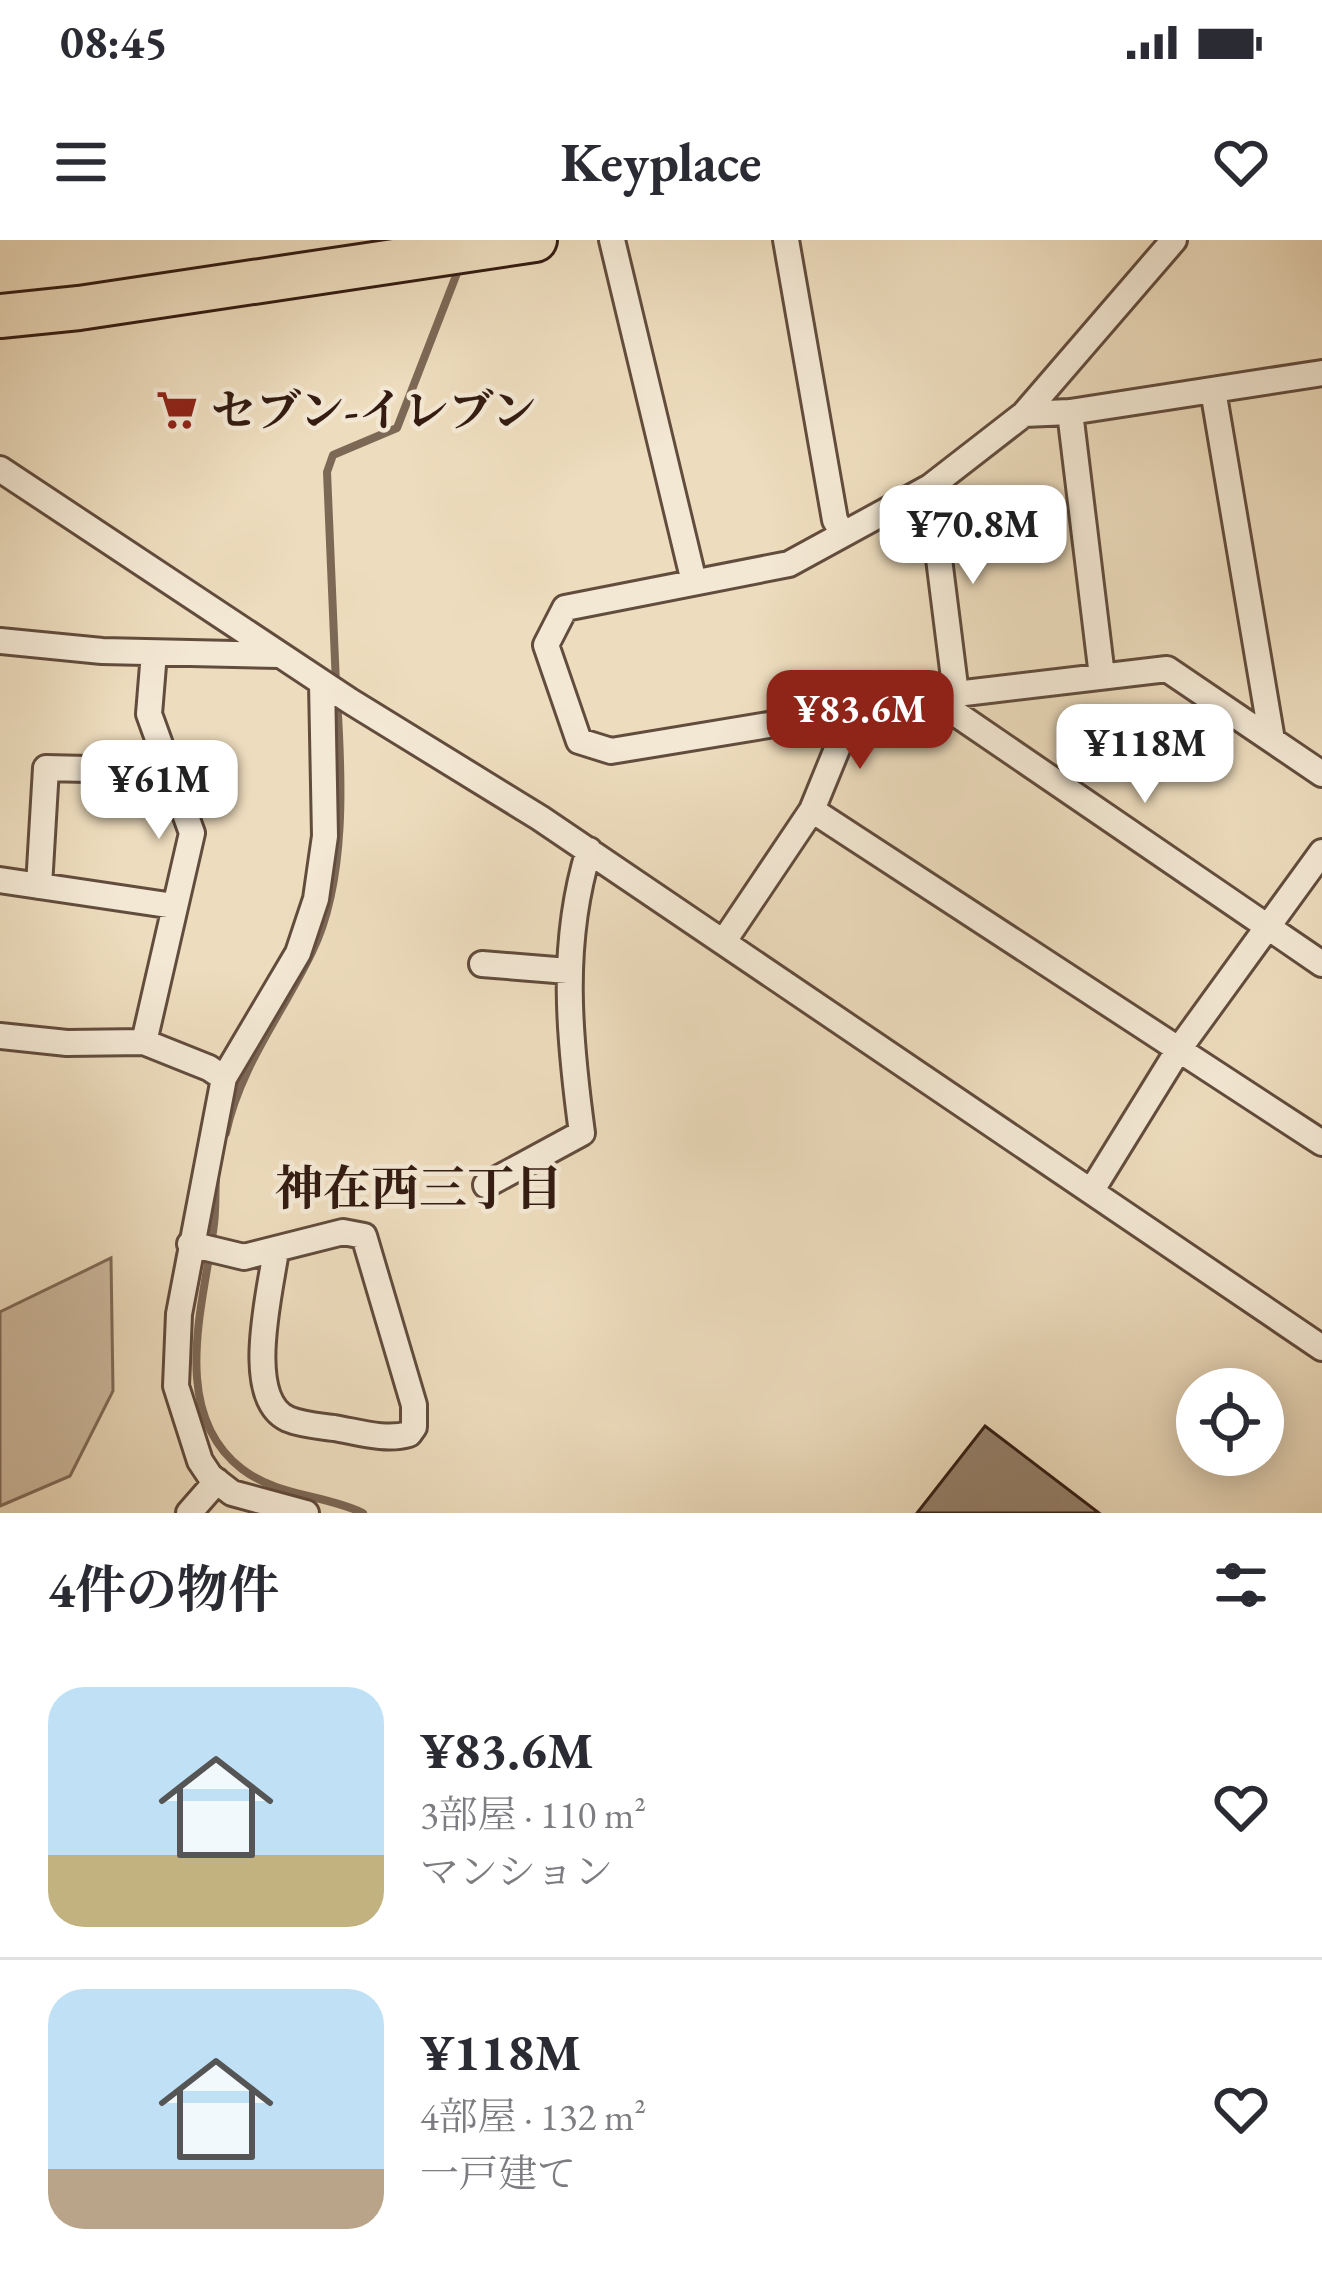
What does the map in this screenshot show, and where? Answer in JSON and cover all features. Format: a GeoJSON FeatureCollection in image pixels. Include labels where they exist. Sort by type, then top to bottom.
{"type":"FeatureCollection","features":[{"type":"Feature","properties":{"kind":"highway"},"geometry":{"type":"LineString","coordinates":[[0,316],[535,240]]}},
{"type":"Feature","properties":{"kind":"street"},"geometry":{"type":"LineString","coordinates":[[612,240],[694,583]]}},
{"type":"Feature","properties":{"kind":"street"},"geometry":{"type":"LineString","coordinates":[[786,240],[835,520],[843,534]]}},
{"type":"Feature","properties":{"kind":"street"},"geometry":{"type":"LineString","coordinates":[[1174,240],[1024,414],[930,487],[789,564],[565,608],[546,645],[579,741],[610,752],[945,696],[1166,669],[1322,773]]}},
{"type":"Feature","properties":{"kind":"street"},"geometry":{"type":"LineString","coordinates":[[1024,414],[1070,412],[1322,373]]}},
{"type":"Feature","properties":{"kind":"street"},"geometry":{"type":"LineString","coordinates":[[1213,390],[1273,740]]}},
{"type":"Feature","properties":{"kind":"street"},"geometry":{"type":"LineString","coordinates":[[1070,412],[1102,676]]}},
{"type":"Feature","properties":{"kind":"street"},"geometry":{"type":"LineString","coordinates":[[0,470],[322,683],[589,850],[1322,1348]]}},
{"type":"Feature","properties":{"kind":"street"},"geometry":{"type":"LineString","coordinates":[[930,487],[945,696]]}},
{"type":"Feature","properties":{"kind":"street"},"geometry":{"type":"LineString","coordinates":[[0,641],[154,653],[279,655]]}},
{"type":"Feature","properties":{"kind":"street"},"geometry":{"type":"LineString","coordinates":[[145,1042],[192,833],[149,714],[154,653]]}},
{"type":"Feature","properties":{"kind":"street"},"geometry":{"type":"LineString","coordinates":[[305,1513],[232,1493],[217,1481],[200,1461],[176,1386],[179,1314],[202,1247],[224,1078],[298,953],[316,899],[325,836],[322,683]]}},
{"type":"Feature","properties":{"kind":"street"},"geometry":{"type":"LineString","coordinates":[[945,696],[1322,964]]}},
{"type":"Feature","properties":{"kind":"street"},"geometry":{"type":"LineString","coordinates":[[724,941],[812,810],[854,710]]}},
{"type":"Feature","properties":{"kind":"street"},"geometry":{"type":"LineString","coordinates":[[39,886],[46,768],[170,771]]}},
{"type":"Feature","properties":{"kind":"street"},"geometry":{"type":"LineString","coordinates":[[812,810],[1322,1143]]}},
{"type":"Feature","properties":{"kind":"street"},"geometry":{"type":"LineString","coordinates":[[486,1185],[582,1133],[568,971],[575,896],[589,850]]}},
{"type":"Feature","properties":{"kind":"street"},"geometry":{"type":"LineString","coordinates":[[1092,1190],[1179,1049],[1322,851]]}},
{"type":"Feature","properties":{"kind":"street"},"geometry":{"type":"LineString","coordinates":[[0,880],[174,906]]}},
{"type":"Feature","properties":{"kind":"street"},"geometry":{"type":"LineString","coordinates":[[482,964],[568,971]]}},
{"type":"Feature","properties":{"kind":"street"},"geometry":{"type":"LineString","coordinates":[[0,1036],[67,1043],[145,1042],[224,1078]]}},
{"type":"Feature","properties":{"kind":"street"},"geometry":{"type":"LineString","coordinates":[[202,1247],[244,1257],[343,1232],[364,1237],[414,1406],[414,1427],[409,1434],[390,1437],[300,1423],[284,1418],[275,1408],[261,1371],[276,1250]]}},
{"type":"Feature","properties":{"kind":"street"},"geometry":{"type":"LineString","coordinates":[[189,1513],[217,1481]]}},
{"type":"Feature","properties":{"kind":"shaded area"},"geometry":{"type":"Polygon","coordinates":[[[111,1258],[113,1391],[70,1476],[0,1506],[0,1312],[111,1258]]]}},
{"type":"Feature","properties":{"kind":"building"},"geometry":{"type":"Polygon","coordinates":[[[985,1426],[1099,1513],[917,1513],[985,1426]]]}},
{"type":"Feature","properties":{"kind":"waterway"},"geometry":{"type":"LineString","coordinates":[[336,684],[327,472],[333,455],[397,428],[459,268]]}},
{"type":"Feature","properties":{"kind":"waterway"},"geometry":{"type":"LineString","coordinates":[[226,1133],[241,1085],[312,952],[331,893],[340,828],[337,699]]}},
{"type":"Feature","properties":{"kind":"waterway"},"geometry":{"type":"LineString","coordinates":[[216,1177],[196,1354],[205,1417],[219,1445],[256,1478],[363,1513]]}},
{"type":"Feature","properties":{"kind":"place","name":"セブン-イレブン"},"geometry":{"type":"Point","coordinates":[177,410]}},
{"type":"Feature","properties":{"kind":"district","name":"神在西三丁目"},"geometry":{"type":"Point","coordinates":[419,1188]}}]}
